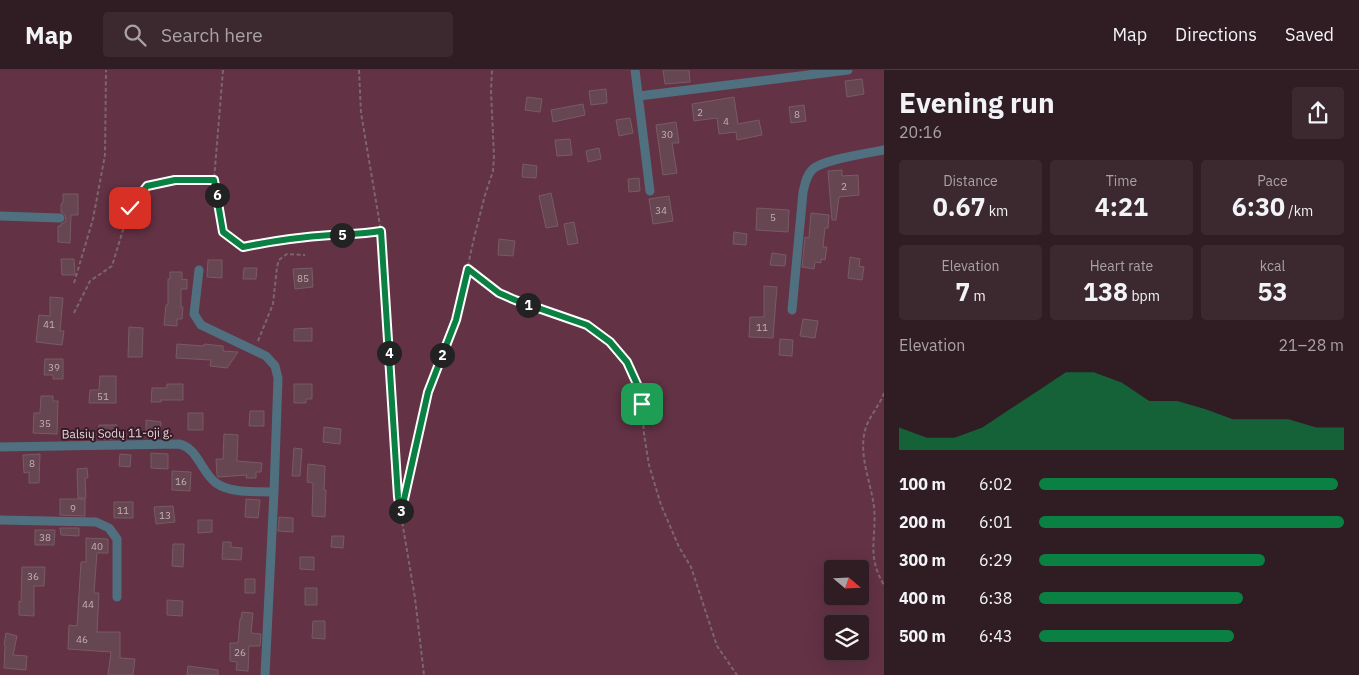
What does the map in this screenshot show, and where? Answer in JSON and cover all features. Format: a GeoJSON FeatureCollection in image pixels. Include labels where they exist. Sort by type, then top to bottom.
{"type":"FeatureCollection","features":[{"type":"Feature","properties":{"kind":"street"},"geometry":{"type":"LineString","coordinates":[[635,70],[650,191]]}},
{"type":"Feature","properties":{"kind":"street"},"geometry":{"type":"LineString","coordinates":[[639,96],[848,70]]}},
{"type":"Feature","properties":{"kind":"street"},"geometry":{"type":"LineString","coordinates":[[792,310],[803,192],[811,170],[820,164],[884,150]]}},
{"type":"Feature","properties":{"kind":"street"},"geometry":{"type":"LineString","coordinates":[[0,216],[60,218]]}},
{"type":"Feature","properties":{"kind":"street"},"geometry":{"type":"LineString","coordinates":[[199,270],[194,314],[196,320],[201,325],[266,356],[275,366],[278,378],[265,675]]}},
{"type":"Feature","properties":{"kind":"street","name":"Balsių Sodų 11-oji g."},"geometry":{"type":"LineString","coordinates":[[0,447],[179,444],[193,452],[210,477],[225,488],[274,492]]}},
{"type":"Feature","properties":{"kind":"street"},"geometry":{"type":"LineString","coordinates":[[0,520],[96,522],[109,528],[117,539],[117,597]]}},
{"type":"Feature","properties":{"kind":"path"},"geometry":{"type":"LineString","coordinates":[[74,283],[92,219],[105,155],[106,70]]}},
{"type":"Feature","properties":{"kind":"path"},"geometry":{"type":"LineString","coordinates":[[222,70],[214,180],[223,232],[243,247],[280,240],[332,235],[356,235],[381,231]]}},
{"type":"Feature","properties":{"kind":"path"},"geometry":{"type":"LineString","coordinates":[[359,70],[361,113],[381,231],[398,497],[415,598],[424,675]]}},
{"type":"Feature","properties":{"kind":"path"},"geometry":{"type":"LineString","coordinates":[[401,513],[428,392],[456,320],[485,195],[493,171],[492,70]]}},
{"type":"Feature","properties":{"kind":"path"},"geometry":{"type":"LineString","coordinates":[[74,313],[90,281],[112,266],[130,208],[147,186],[175,180],[214,180]]}},
{"type":"Feature","properties":{"kind":"path"},"geometry":{"type":"LineString","coordinates":[[254,350],[273,304],[276,267],[279,260],[286,254],[305,255]]}},
{"type":"Feature","properties":{"kind":"path"},"geometry":{"type":"LineString","coordinates":[[468,269],[499,293],[587,325],[610,342],[627,362],[639,390],[649,465],[661,505],[679,547],[691,567],[717,646],[737,675]]}},
{"type":"Feature","properties":{"kind":"path"},"geometry":{"type":"LineString","coordinates":[[884,393],[864,431],[862,442],[874,507],[873,558],[884,585]]}},
{"type":"Feature","properties":{"kind":"shaded area"},"geometry":{"type":"Polygon","coordinates":[[[0,70],[884,70],[884,675],[0,675],[0,70]]]}},
{"type":"Feature","properties":{"kind":"building"},"geometry":{"type":"Polygon","coordinates":[[[663,70],[689,70],[690,82],[665,84],[663,70]]]}},
{"type":"Feature","properties":{"kind":"building"},"geometry":{"type":"Polygon","coordinates":[[[862,79],[864,94],[847,97],[845,81],[862,79]]]}},
{"type":"Feature","properties":{"kind":"building"},"geometry":{"type":"Polygon","coordinates":[[[606,89],[607,103],[591,105],[589,91],[606,89]]]}},
{"type":"Feature","properties":{"kind":"building"},"geometry":{"type":"Polygon","coordinates":[[[527,97],[542,99],[540,112],[525,110],[527,97]]]}},
{"type":"Feature","properties":{"kind":"building"},"geometry":{"type":"Polygon","coordinates":[[[734,97],[738,124],[759,120],[762,135],[737,140],[736,132],[719,134],[717,118],[694,121],[692,104],[734,97]]]}},
{"type":"Feature","properties":{"kind":"building"},"geometry":{"type":"Polygon","coordinates":[[[583,104],[585,115],[553,122],[551,110],[583,104]]]}},
{"type":"Feature","properties":{"kind":"building"},"geometry":{"type":"Polygon","coordinates":[[[804,105],[806,121],[791,123],[789,107],[804,105]]]}},
{"type":"Feature","properties":{"kind":"building"},"geometry":{"type":"Polygon","coordinates":[[[630,118],[633,133],[619,136],[616,120],[630,118]]]}},
{"type":"Feature","properties":{"kind":"building"},"geometry":{"type":"Polygon","coordinates":[[[676,122],[679,143],[672,143],[677,173],[663,175],[656,125],[676,122]]]}},
{"type":"Feature","properties":{"kind":"building"},"geometry":{"type":"Polygon","coordinates":[[[570,139],[572,155],[557,156],[555,140],[570,139]]]}},
{"type":"Feature","properties":{"kind":"building"},"geometry":{"type":"Polygon","coordinates":[[[599,148],[601,159],[588,162],[586,151],[599,148]]]}},
{"type":"Feature","properties":{"kind":"building"},"geometry":{"type":"Polygon","coordinates":[[[523,164],[537,166],[536,178],[522,177],[523,164]]]}},
{"type":"Feature","properties":{"kind":"building"},"geometry":{"type":"Polygon","coordinates":[[[842,170],[842,176],[858,175],[859,195],[839,197],[836,220],[832,220],[828,171],[842,170]]]}},
{"type":"Feature","properties":{"kind":"building"},"geometry":{"type":"Polygon","coordinates":[[[639,178],[640,191],[629,192],[628,179],[639,178]]]}},
{"type":"Feature","properties":{"kind":"building"},"geometry":{"type":"Polygon","coordinates":[[[551,193],[558,226],[546,228],[539,196],[551,193]]]}},
{"type":"Feature","properties":{"kind":"building"},"geometry":{"type":"Polygon","coordinates":[[[63,194],[78,194],[78,215],[71,215],[70,243],[58,242],[58,226],[61,226],[66,219],[65,215],[61,212],[63,194]]]}},
{"type":"Feature","properties":{"kind":"building"},"geometry":{"type":"Polygon","coordinates":[[[669,196],[673,221],[653,224],[649,199],[669,196]]]}},
{"type":"Feature","properties":{"kind":"building"},"geometry":{"type":"Polygon","coordinates":[[[757,208],[789,210],[788,232],[756,230],[757,208]]]}},
{"type":"Feature","properties":{"kind":"building"},"geometry":{"type":"Polygon","coordinates":[[[811,213],[829,215],[828,228],[825,228],[823,247],[827,247],[825,260],[821,259],[821,263],[815,262],[814,269],[802,267],[805,237],[809,238],[811,213]]]}},
{"type":"Feature","properties":{"kind":"building"},"geometry":{"type":"Polygon","coordinates":[[[574,222],[578,243],[568,245],[564,224],[574,222]]]}},
{"type":"Feature","properties":{"kind":"building"},"geometry":{"type":"Polygon","coordinates":[[[734,232],[747,234],[746,245],[733,244],[734,232]]]}},
{"type":"Feature","properties":{"kind":"building"},"geometry":{"type":"Polygon","coordinates":[[[499,239],[515,241],[513,256],[498,255],[499,239]]]}},
{"type":"Feature","properties":{"kind":"building"},"geometry":{"type":"Polygon","coordinates":[[[772,253],[786,255],[785,266],[770,265],[772,253]]]}},
{"type":"Feature","properties":{"kind":"building"},"geometry":{"type":"Polygon","coordinates":[[[850,257],[860,259],[859,266],[864,267],[862,280],[848,278],[850,257]]]}},
{"type":"Feature","properties":{"kind":"building"},"geometry":{"type":"Polygon","coordinates":[[[61,259],[74,259],[75,275],[62,275],[61,259]]]}},
{"type":"Feature","properties":{"kind":"building"},"geometry":{"type":"Polygon","coordinates":[[[208,260],[222,260],[222,278],[207,277],[208,260]]]}},
{"type":"Feature","properties":{"kind":"building"},"geometry":{"type":"Polygon","coordinates":[[[244,268],[257,268],[256,279],[243,279],[244,268]]]}},
{"type":"Feature","properties":{"kind":"building"},"geometry":{"type":"Polygon","coordinates":[[[312,268],[313,287],[295,289],[293,269],[312,268]]]}},
{"type":"Feature","properties":{"kind":"building"},"geometry":{"type":"Polygon","coordinates":[[[170,272],[182,272],[182,280],[187,279],[187,289],[181,289],[182,319],[177,319],[177,326],[164,325],[166,305],[168,305],[168,279],[170,279],[170,272]]]}},
{"type":"Feature","properties":{"kind":"building"},"geometry":{"type":"Polygon","coordinates":[[[764,286],[777,287],[773,338],[749,337],[750,317],[764,317],[764,286]]]}},
{"type":"Feature","properties":{"kind":"building"},"geometry":{"type":"Polygon","coordinates":[[[50,297],[63,298],[60,331],[64,331],[62,345],[36,342],[39,315],[50,316],[50,297]]]}},
{"type":"Feature","properties":{"kind":"building"},"geometry":{"type":"Polygon","coordinates":[[[803,319],[818,321],[815,338],[800,336],[803,319]]]}},
{"type":"Feature","properties":{"kind":"building"},"geometry":{"type":"Polygon","coordinates":[[[129,327],[143,328],[142,357],[128,357],[129,327]]]}},
{"type":"Feature","properties":{"kind":"building"},"geometry":{"type":"Polygon","coordinates":[[[312,328],[312,341],[294,341],[294,329],[312,328]]]}},
{"type":"Feature","properties":{"kind":"building"},"geometry":{"type":"Polygon","coordinates":[[[780,339],[793,340],[792,356],[779,355],[780,339]]]}},
{"type":"Feature","properties":{"kind":"building"},"geometry":{"type":"Polygon","coordinates":[[[177,344],[223,346],[223,351],[238,352],[227,368],[210,366],[211,360],[176,358],[177,344]]]}},
{"type":"Feature","properties":{"kind":"building"},"geometry":{"type":"Polygon","coordinates":[[[45,359],[63,359],[63,379],[53,379],[53,375],[44,375],[45,359]]]}},
{"type":"Feature","properties":{"kind":"building"},"geometry":{"type":"Polygon","coordinates":[[[100,376],[116,376],[116,403],[89,403],[90,390],[99,390],[100,376]]]}},
{"type":"Feature","properties":{"kind":"building"},"geometry":{"type":"Polygon","coordinates":[[[167,384],[183,384],[183,400],[151,402],[152,388],[167,388],[167,384]]]}},
{"type":"Feature","properties":{"kind":"building"},"geometry":{"type":"Polygon","coordinates":[[[294,384],[312,384],[312,399],[306,399],[306,403],[294,403],[294,384]]]}},
{"type":"Feature","properties":{"kind":"building"},"geometry":{"type":"Polygon","coordinates":[[[41,396],[53,396],[53,401],[58,401],[57,434],[33,433],[34,413],[40,413],[41,396]]]}},
{"type":"Feature","properties":{"kind":"building"},"geometry":{"type":"Polygon","coordinates":[[[250,411],[264,411],[264,426],[249,426],[250,411]]]}},
{"type":"Feature","properties":{"kind":"building"},"geometry":{"type":"Polygon","coordinates":[[[188,413],[203,413],[203,430],[188,430],[188,413]]]}},
{"type":"Feature","properties":{"kind":"building"},"geometry":{"type":"Polygon","coordinates":[[[146,420],[161,422],[160,434],[146,433],[146,420]]]}},
{"type":"Feature","properties":{"kind":"building"},"geometry":{"type":"Polygon","coordinates":[[[99,425],[117,425],[116,439],[99,439],[99,425]]]}},
{"type":"Feature","properties":{"kind":"building"},"geometry":{"type":"Polygon","coordinates":[[[324,427],[341,429],[340,444],[323,442],[324,427]]]}},
{"type":"Feature","properties":{"kind":"building"},"geometry":{"type":"Polygon","coordinates":[[[224,434],[238,435],[237,461],[262,463],[261,472],[256,472],[256,478],[246,478],[247,475],[218,477],[216,459],[223,459],[224,434]]]}},
{"type":"Feature","properties":{"kind":"building"},"geometry":{"type":"Polygon","coordinates":[[[294,448],[302,449],[300,476],[292,476],[294,448]]]}},
{"type":"Feature","properties":{"kind":"building"},"geometry":{"type":"Polygon","coordinates":[[[151,453],[168,454],[168,469],[151,468],[151,453]]]}},
{"type":"Feature","properties":{"kind":"building"},"geometry":{"type":"Polygon","coordinates":[[[40,454],[39,483],[29,483],[29,472],[24,473],[23,455],[40,454]]]}},
{"type":"Feature","properties":{"kind":"building"},"geometry":{"type":"Polygon","coordinates":[[[120,454],[131,455],[130,467],[119,466],[120,454]]]}},
{"type":"Feature","properties":{"kind":"building"},"geometry":{"type":"Polygon","coordinates":[[[308,464],[325,466],[325,517],[312,516],[313,483],[307,482],[308,464]]]}},
{"type":"Feature","properties":{"kind":"building"},"geometry":{"type":"Polygon","coordinates":[[[87,468],[88,478],[85,478],[86,498],[78,498],[77,469],[87,468]]]}},
{"type":"Feature","properties":{"kind":"building"},"geometry":{"type":"Polygon","coordinates":[[[172,471],[191,472],[190,491],[172,490],[172,471]]]}},
{"type":"Feature","properties":{"kind":"building"},"geometry":{"type":"Polygon","coordinates":[[[60,499],[85,499],[85,516],[60,515],[60,499]]]}},
{"type":"Feature","properties":{"kind":"building"},"geometry":{"type":"Polygon","coordinates":[[[246,499],[260,500],[258,518],[245,517],[246,499]]]}},
{"type":"Feature","properties":{"kind":"building"},"geometry":{"type":"Polygon","coordinates":[[[114,502],[133,502],[133,518],[114,518],[114,502]]]}},
{"type":"Feature","properties":{"kind":"building"},"geometry":{"type":"Polygon","coordinates":[[[173,506],[175,522],[156,524],[154,507],[173,506]]]}},
{"type":"Feature","properties":{"kind":"building"},"geometry":{"type":"Polygon","coordinates":[[[279,517],[293,518],[293,532],[278,531],[279,517]]]}},
{"type":"Feature","properties":{"kind":"building"},"geometry":{"type":"Polygon","coordinates":[[[198,520],[212,520],[212,532],[198,533],[198,520]]]}},
{"type":"Feature","properties":{"kind":"building"},"geometry":{"type":"Polygon","coordinates":[[[60,528],[79,528],[79,536],[61,535],[60,528]]]}},
{"type":"Feature","properties":{"kind":"building"},"geometry":{"type":"Polygon","coordinates":[[[35,530],[55,530],[54,545],[35,545],[35,530]]]}},
{"type":"Feature","properties":{"kind":"building"},"geometry":{"type":"Polygon","coordinates":[[[332,536],[344,536],[343,548],[331,547],[332,536]]]}},
{"type":"Feature","properties":{"kind":"building"},"geometry":{"type":"Polygon","coordinates":[[[86,538],[108,539],[108,553],[97,553],[94,593],[99,593],[97,632],[120,632],[120,658],[135,659],[133,675],[108,675],[111,652],[68,649],[69,625],[77,626],[81,562],[86,562],[86,538]]]}},
{"type":"Feature","properties":{"kind":"building"},"geometry":{"type":"Polygon","coordinates":[[[223,542],[231,542],[231,547],[242,548],[241,560],[222,559],[223,542]]]}},
{"type":"Feature","properties":{"kind":"building"},"geometry":{"type":"Polygon","coordinates":[[[173,544],[184,544],[183,567],[172,566],[173,544]]]}},
{"type":"Feature","properties":{"kind":"building"},"geometry":{"type":"Polygon","coordinates":[[[300,557],[314,557],[314,570],[300,569],[300,557]]]}},
{"type":"Feature","properties":{"kind":"building"},"geometry":{"type":"Polygon","coordinates":[[[22,567],[45,567],[44,586],[34,586],[34,616],[19,615],[22,567]]]}},
{"type":"Feature","properties":{"kind":"building"},"geometry":{"type":"Polygon","coordinates":[[[245,579],[255,579],[255,593],[245,593],[245,579]]]}},
{"type":"Feature","properties":{"kind":"building"},"geometry":{"type":"Polygon","coordinates":[[[305,588],[317,588],[317,605],[305,605],[305,588]]]}},
{"type":"Feature","properties":{"kind":"building"},"geometry":{"type":"Polygon","coordinates":[[[167,600],[183,601],[182,616],[167,615],[167,600]]]}},
{"type":"Feature","properties":{"kind":"building"},"geometry":{"type":"Polygon","coordinates":[[[242,612],[253,613],[251,633],[261,634],[260,646],[249,646],[248,671],[236,670],[237,662],[230,661],[230,643],[238,643],[242,612]]]}},
{"type":"Feature","properties":{"kind":"building"},"geometry":{"type":"Polygon","coordinates":[[[313,621],[325,621],[325,639],[312,638],[313,621]]]}},
{"type":"Feature","properties":{"kind":"building"},"geometry":{"type":"Polygon","coordinates":[[[6,633],[17,636],[13,655],[27,656],[26,670],[4,668],[6,633]]]}},
{"type":"Feature","properties":{"kind":"building"},"geometry":{"type":"Polygon","coordinates":[[[188,666],[218,670],[218,675],[187,675],[188,666]]]}},
{"type":"Feature","properties":{"kind":"route"},"geometry":{"type":"LineString","coordinates":[[130,208],[147,186],[175,180],[214,180],[223,232],[243,247],[280,240],[332,235],[356,235],[381,231],[385,270],[398,497],[401,513],[428,392],[456,320],[468,269],[499,293],[587,325],[610,342],[627,362],[637,384],[642,404]]}}]}
